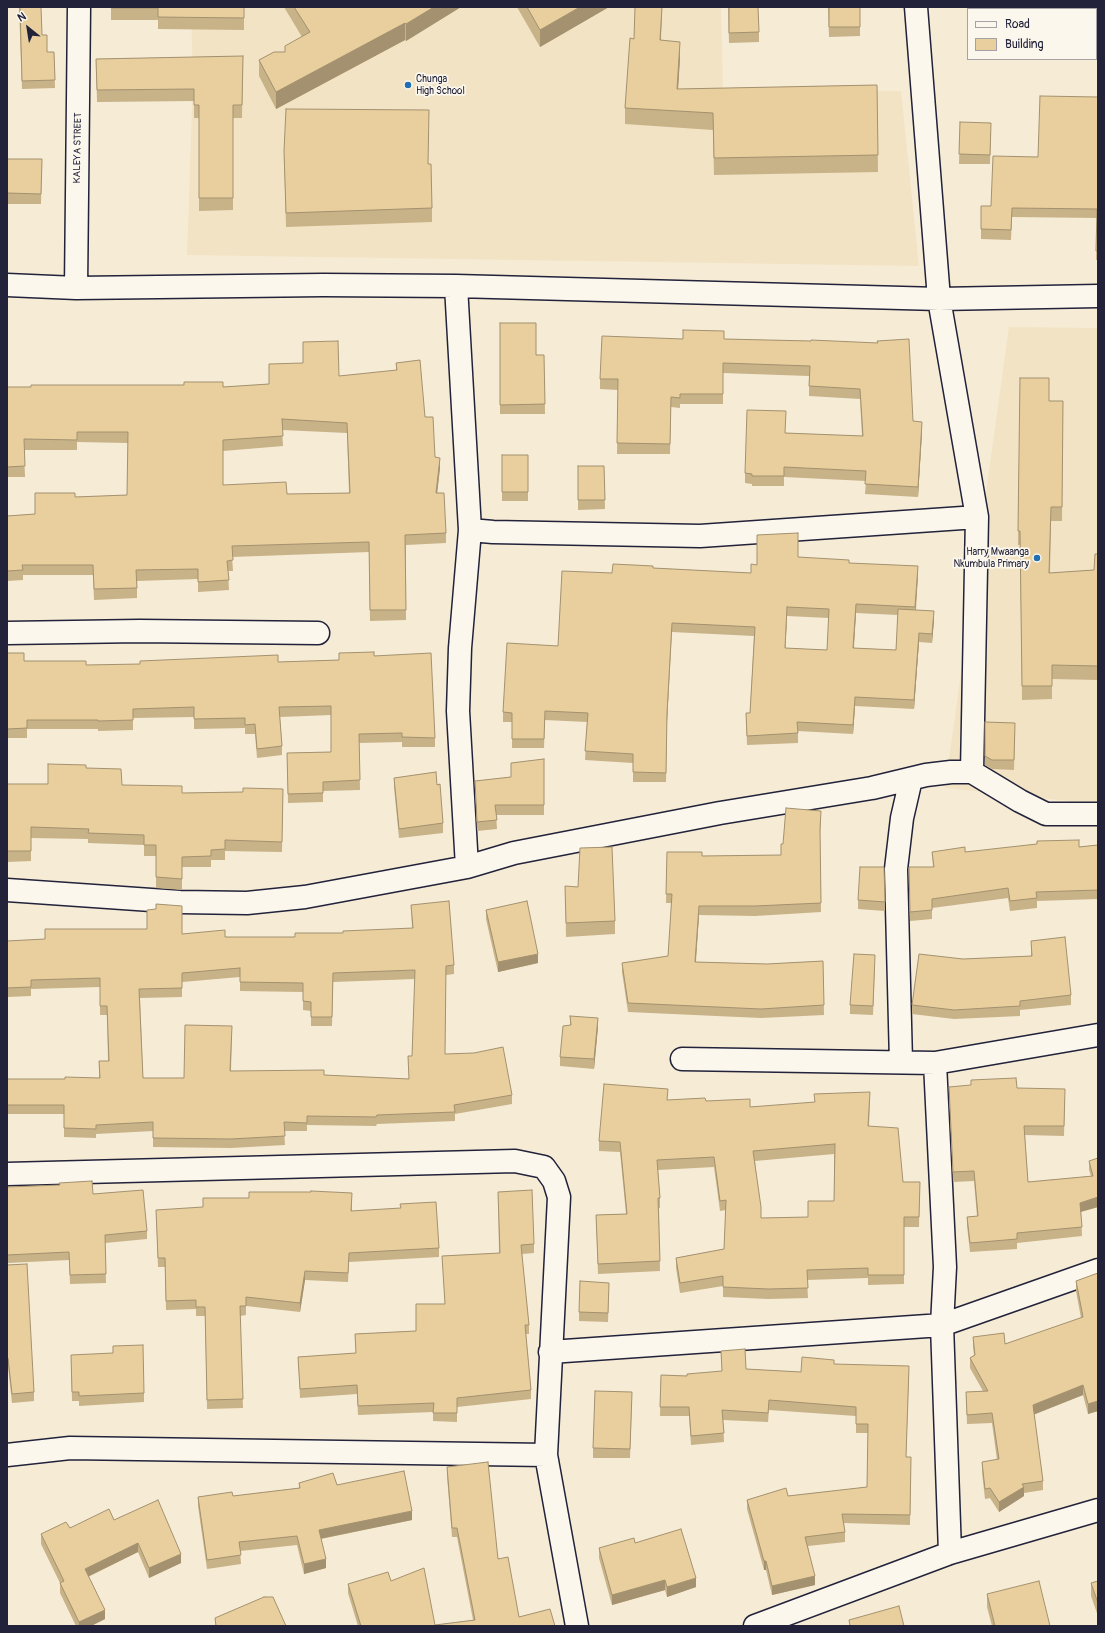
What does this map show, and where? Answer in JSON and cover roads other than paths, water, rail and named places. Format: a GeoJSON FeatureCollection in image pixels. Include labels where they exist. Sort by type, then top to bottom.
{"type":"FeatureCollection","features":[{"type":"Feature","properties":{"kind":"street","name":"KALEYA STREET"},"geometry":{"type":"LineString","coordinates":[[76,288],[79,7]]}},
{"type":"Feature","properties":{"kind":"street"},"geometry":{"type":"LineString","coordinates":[[916,7],[939,299],[976,517],[972,772]]}},
{"type":"Feature","properties":{"kind":"street"},"geometry":{"type":"LineString","coordinates":[[7,285],[76,288],[323,285],[456,286],[939,299],[1098,296]]}},
{"type":"Feature","properties":{"kind":"street"},"geometry":{"type":"LineString","coordinates":[[456,286],[470,530],[460,648],[458,711],[467,867]]}},
{"type":"Feature","properties":{"kind":"street"},"geometry":{"type":"LineString","coordinates":[[470,530],[493,532],[700,536],[976,517]]}},
{"type":"Feature","properties":{"kind":"street"},"geometry":{"type":"LineString","coordinates":[[7,633],[140,630],[318,633]]}},
{"type":"Feature","properties":{"kind":"street"},"geometry":{"type":"LineString","coordinates":[[7,890],[180,902],[247,903],[305,897],[467,867],[514,853],[713,815],[872,788],[951,772],[972,772],[1020,801],[1046,814],[1098,814]]}},
{"type":"Feature","properties":{"kind":"street"},"geometry":{"type":"LineString","coordinates":[[901,1062],[896,869],[902,818],[911,779]]}},
{"type":"Feature","properties":{"kind":"street"},"geometry":{"type":"LineString","coordinates":[[682,1059],[935,1063],[1098,1035]]}},
{"type":"Feature","properties":{"kind":"street"},"geometry":{"type":"LineString","coordinates":[[935,1063],[945,1267],[942,1325],[950,1553]]}},
{"type":"Feature","properties":{"kind":"street"},"geometry":{"type":"LineString","coordinates":[[7,1174],[514,1161],[544,1166],[554,1181],[559,1197],[546,1455],[577,1626]]}},
{"type":"Feature","properties":{"kind":"street"},"geometry":{"type":"LineString","coordinates":[[550,1352],[942,1325],[1098,1270]]}},
{"type":"Feature","properties":{"kind":"street"},"geometry":{"type":"LineString","coordinates":[[7,1455],[70,1448],[546,1455]]}},
{"type":"Feature","properties":{"kind":"street"},"geometry":{"type":"LineString","coordinates":[[755,1626],[950,1553],[1098,1510]]}},
{"type":"Feature","properties":{"kind":"place","name":"Chunga High School"},"geometry":{"type":"Point","coordinates":[408,85]}},
{"type":"Feature","properties":{"kind":"place","name":"Harry Mwaanga Nkumbula Primary"},"geometry":{"type":"Point","coordinates":[1037,558]}}]}
